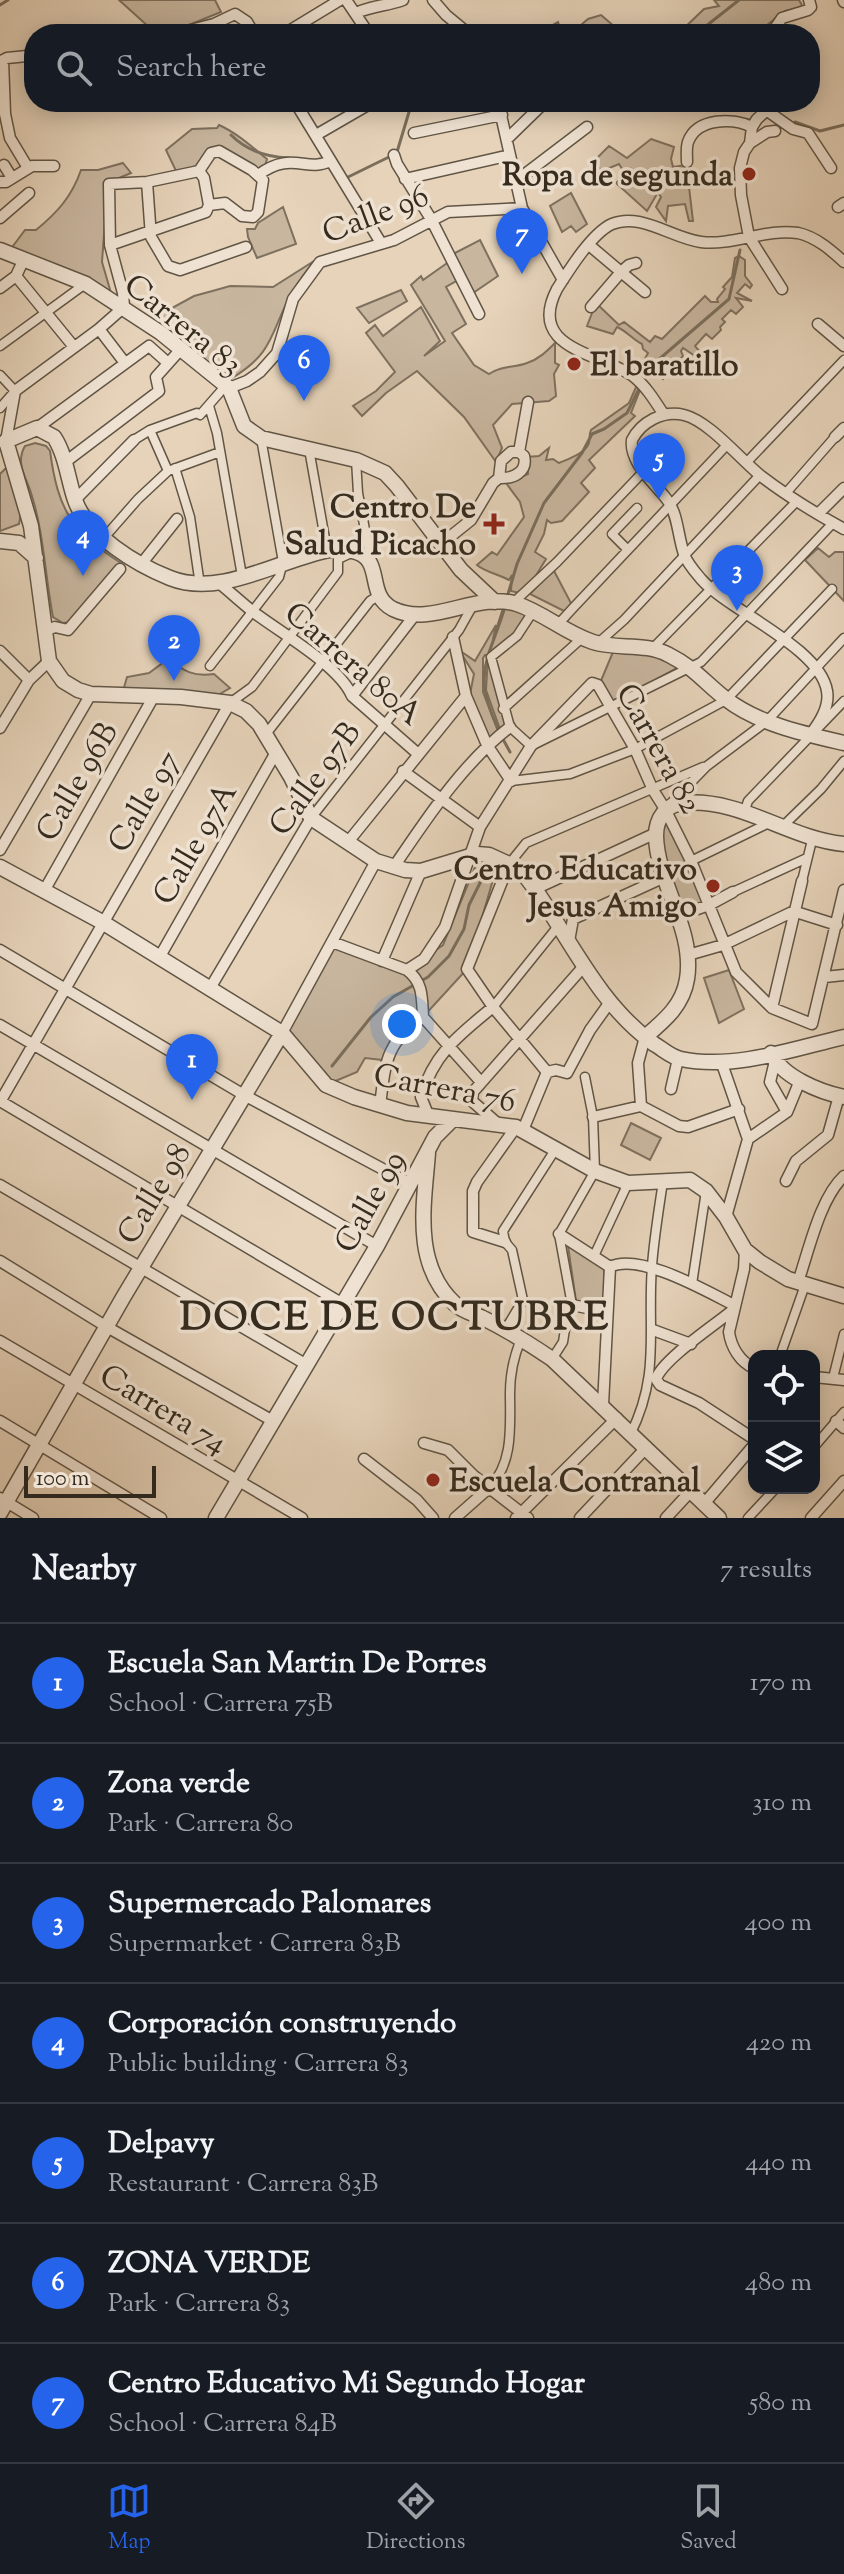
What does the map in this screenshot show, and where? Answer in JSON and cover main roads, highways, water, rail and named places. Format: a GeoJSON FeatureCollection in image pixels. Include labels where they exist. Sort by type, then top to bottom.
{"type":"FeatureCollection","features":[{"type":"Feature","properties":{"kind":"waterway"},"geometry":{"type":"LineString","coordinates":[[0,5],[8,0]]}},
{"type":"Feature","properties":{"kind":"waterway"},"geometry":{"type":"LineString","coordinates":[[709,24],[739,0]]}},
{"type":"Feature","properties":{"kind":"waterway"},"geometry":{"type":"LineString","coordinates":[[397,152],[409,112]]}},
{"type":"Feature","properties":{"kind":"waterway"},"geometry":{"type":"LineString","coordinates":[[795,122],[820,131],[844,125]]}},
{"type":"Feature","properties":{"kind":"waterway"},"geometry":{"type":"LineString","coordinates":[[231,135],[258,152],[289,158]]}},
{"type":"Feature","properties":{"kind":"waterway"},"geometry":{"type":"LineString","coordinates":[[344,179],[391,156]]}},
{"type":"Feature","properties":{"kind":"waterway"},"geometry":{"type":"LineString","coordinates":[[644,380],[650,367],[729,299],[740,250]]}},
{"type":"Feature","properties":{"kind":"waterway"},"geometry":{"type":"LineString","coordinates":[[508,594],[517,564],[544,503],[582,453],[592,434],[627,413],[640,387]]}},
{"type":"Feature","properties":{"kind":"waterway"},"geometry":{"type":"LineString","coordinates":[[498,728],[484,680],[488,655],[504,610]]}},
{"type":"Feature","properties":{"kind":"waterway"},"geometry":{"type":"LineString","coordinates":[[504,741],[510,752]]}},
{"type":"Feature","properties":{"kind":"waterway"},"geometry":{"type":"LineString","coordinates":[[332,1066],[371,1017],[393,997],[428,977],[449,956],[464,929],[469,905],[491,861]]}},
{"type":"Feature","properties":{"kind":"place","name":"Ropa de segunda"},"geometry":{"type":"Point","coordinates":[749,174]}},
{"type":"Feature","properties":{"kind":"place","name":"Centro Educativo Mi Segundo Hogar"},"geometry":{"type":"Point","coordinates":[522,274]}},
{"type":"Feature","properties":{"kind":"place","name":"El baratillo"},"geometry":{"type":"Point","coordinates":[574,364]}},
{"type":"Feature","properties":{"kind":"place","name":"ZONA VERDE"},"geometry":{"type":"Point","coordinates":[304,401]}},
{"type":"Feature","properties":{"kind":"place","name":"Delpavy"},"geometry":{"type":"Point","coordinates":[659,499]}},
{"type":"Feature","properties":{"kind":"place","name":"Centro De Salud Picacho"},"geometry":{"type":"Point","coordinates":[494,524]}},
{"type":"Feature","properties":{"kind":"place","name":"Corporación construyendo"},"geometry":{"type":"Point","coordinates":[83,576]}},
{"type":"Feature","properties":{"kind":"place","name":"Supermercado Palomares"},"geometry":{"type":"Point","coordinates":[737,611]}},
{"type":"Feature","properties":{"kind":"place","name":"Zona verde"},"geometry":{"type":"Point","coordinates":[174,681]}},
{"type":"Feature","properties":{"kind":"place","name":"Centro Educativo Jesus Amigo"},"geometry":{"type":"Point","coordinates":[713,886]}},
{"type":"Feature","properties":{"kind":"place","name":"Escuela San Martin De Porres"},"geometry":{"type":"Point","coordinates":[192,1100]}},
{"type":"Feature","properties":{"kind":"place","name":"Escuela Contranal"},"geometry":{"type":"Point","coordinates":[433,1480]}},
{"type":"Feature","properties":{"kind":"district","name":"DOCE DE OCTUBRE"},"geometry":{"type":"Point","coordinates":[395,1315]}}]}
